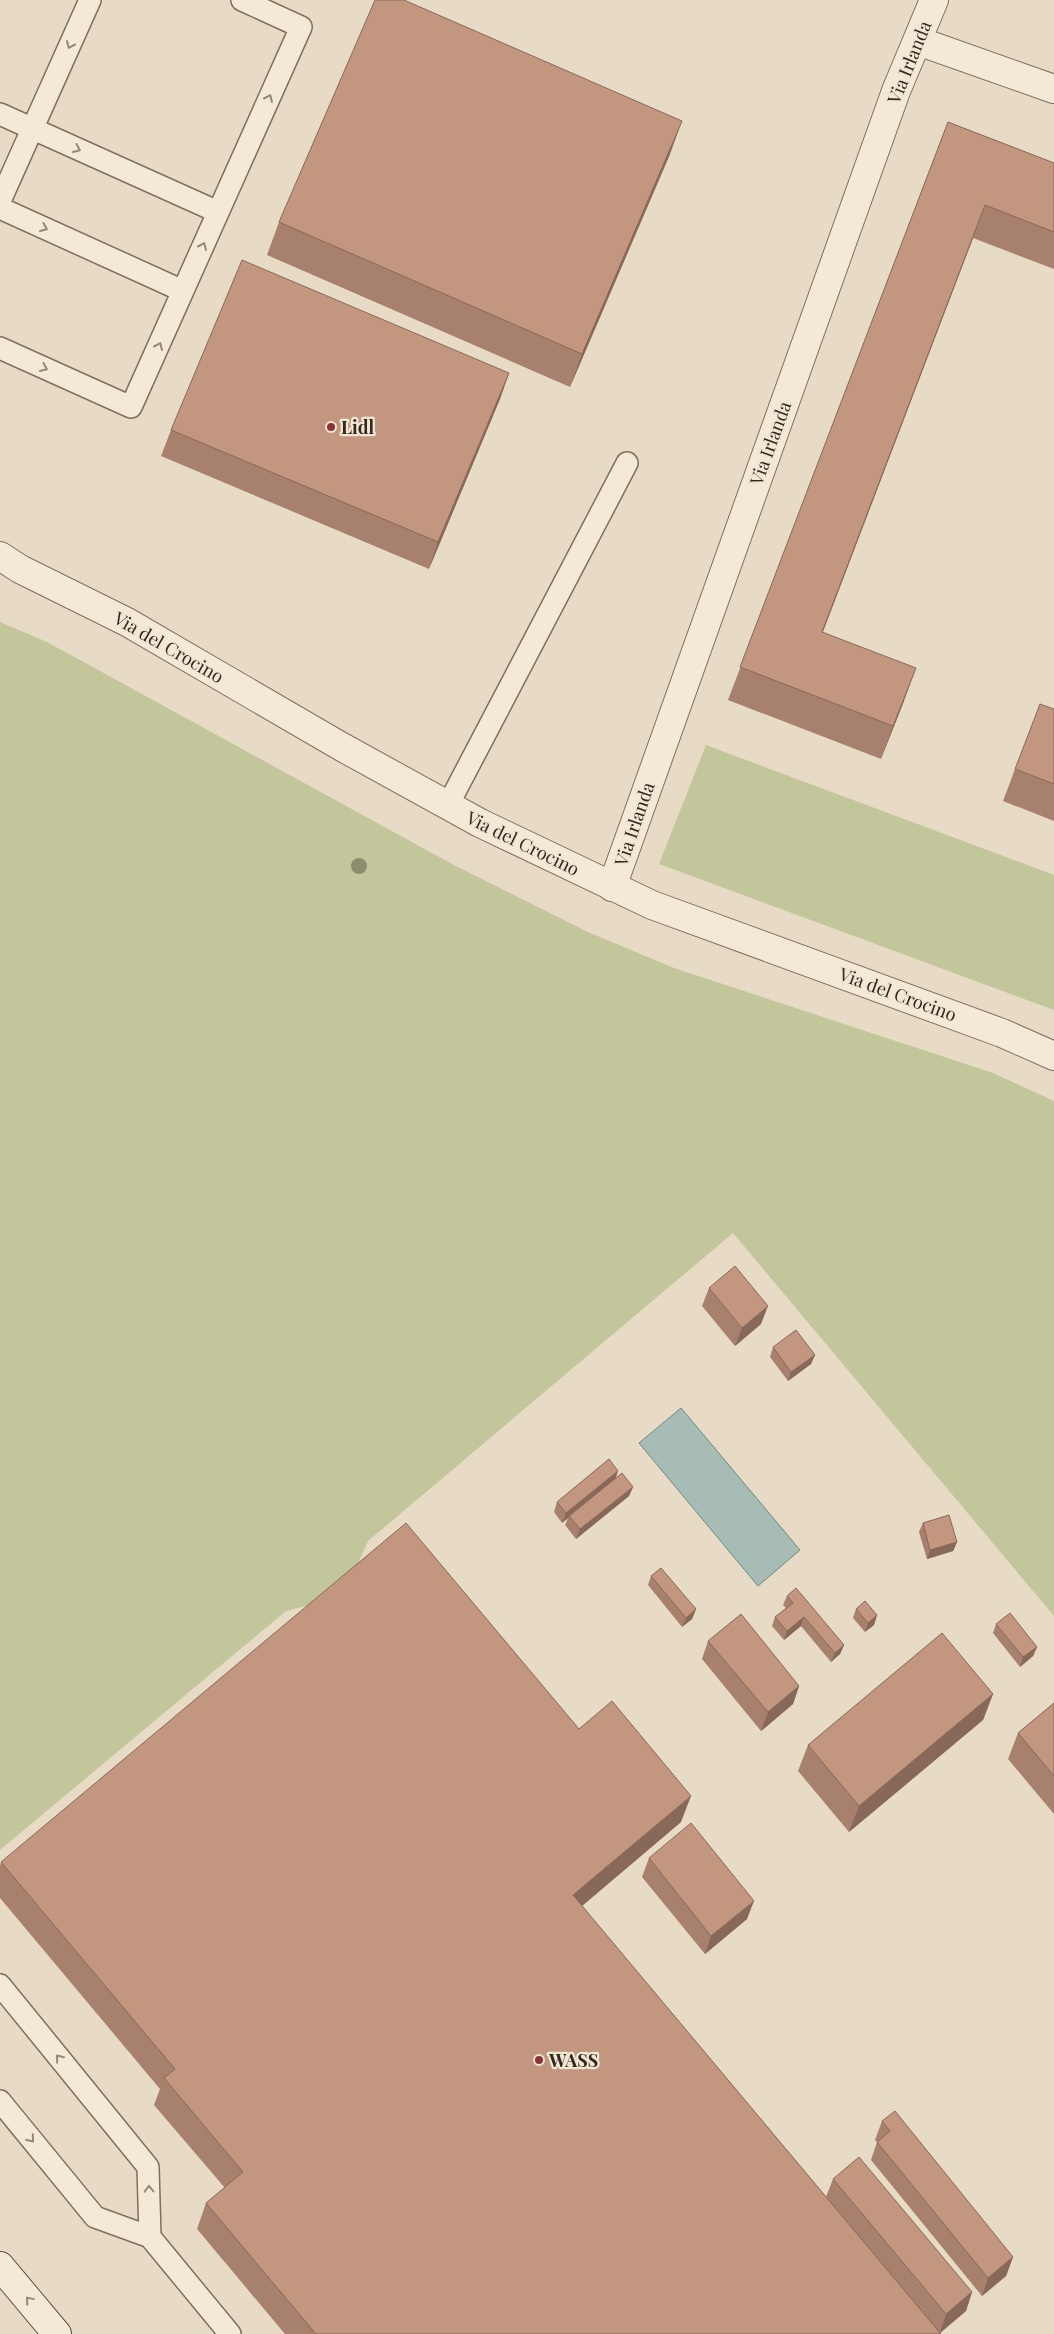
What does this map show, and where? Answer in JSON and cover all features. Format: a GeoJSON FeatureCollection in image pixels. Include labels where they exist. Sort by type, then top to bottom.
{"type":"FeatureCollection","features":[{"type":"Feature","properties":{"kind":"street","name":"Via Irlanda"},"geometry":{"type":"LineString","coordinates":[[612,887],[896,91],[934,0]]}},
{"type":"Feature","properties":{"kind":"street"},"geometry":{"type":"LineString","coordinates":[[918,41],[1054,89]]}},
{"type":"Feature","properties":{"kind":"street","name":"Via del Crocino"},"geometry":{"type":"LineString","coordinates":[[7,564],[127,622],[342,747],[480,824],[612,887],[652,905],[1002,1033],[1054,1056]]}},
{"type":"Feature","properties":{"kind":"street"},"geometry":{"type":"LineString","coordinates":[[0,2266],[57,2334]]}},
{"type":"Feature","properties":{"kind":"lane"},"geometry":{"type":"LineString","coordinates":[[0,202],[90,0]]}},
{"type":"Feature","properties":{"kind":"lane"},"geometry":{"type":"LineString","coordinates":[[0,348],[131,407],[301,27],[242,0]]}},
{"type":"Feature","properties":{"kind":"lane"},"geometry":{"type":"LineString","coordinates":[[0,114],[218,212]]}},
{"type":"Feature","properties":{"kind":"lane"},"geometry":{"type":"LineString","coordinates":[[0,208],[184,291]]}},
{"type":"Feature","properties":{"kind":"lane"},"geometry":{"type":"LineString","coordinates":[[448,805],[627,463]]}},
{"type":"Feature","properties":{"kind":"lane"},"geometry":{"type":"LineString","coordinates":[[0,1985],[148,2167],[150,2237]]}},
{"type":"Feature","properties":{"kind":"lane"},"geometry":{"type":"LineString","coordinates":[[0,2101],[95,2217],[150,2237],[230,2334]]}},
{"type":"Feature","properties":{"kind":"green space"},"geometry":{"type":"Polygon","coordinates":[[[0,622],[47,642],[452,864],[588,932],[674,968],[993,1073],[1054,1101],[1054,1616],[733,1233],[368,1541],[348,1586],[321,1602],[286,1611],[0,1850],[0,622]]]}},
{"type":"Feature","properties":{"kind":"green space"},"geometry":{"type":"Polygon","coordinates":[[[706,745],[1054,875],[1054,1010],[659,864],[706,745]]]}},
{"type":"Feature","properties":{"kind":"water"},"geometry":{"type":"Polygon","coordinates":[[[681,1408],[800,1550],[758,1586],[639,1443],[681,1408]]]}},
{"type":"Feature","properties":{"kind":"building"},"geometry":{"type":"Polygon","coordinates":[[[375,0],[404,0],[682,121],[582,354],[279,222],[375,0]]]}},
{"type":"Feature","properties":{"kind":"building"},"geometry":{"type":"Polygon","coordinates":[[[948,122],[1054,163],[1054,232],[985,205],[822,632],[916,668],[893,726],[740,667],[948,122]]]}},
{"type":"Feature","properties":{"kind":"building","name":"Lidl"},"geometry":{"type":"Polygon","coordinates":[[[242,260],[509,373],[438,542],[171,430],[242,260]]]}},
{"type":"Feature","properties":{"kind":"building"},"geometry":{"type":"Polygon","coordinates":[[[1040,704],[1054,709],[1054,784],[1015,769],[1040,704]]]}},
{"type":"Feature","properties":{"kind":"building"},"geometry":{"type":"Polygon","coordinates":[[[735,1266],[768,1306],[742,1328],[709,1288],[735,1266]]]}},
{"type":"Feature","properties":{"kind":"building"},"geometry":{"type":"Polygon","coordinates":[[[796,1330],[815,1355],[791,1372],[773,1347],[796,1330]]]}},
{"type":"Feature","properties":{"kind":"building"},"geometry":{"type":"Polygon","coordinates":[[[609,1459],[618,1471],[566,1513],[557,1502],[609,1459]]]}},
{"type":"Feature","properties":{"kind":"building"},"geometry":{"type":"Polygon","coordinates":[[[622,1473],[633,1487],[580,1529],[569,1516],[622,1473]]]}},
{"type":"Feature","properties":{"kind":"building"},"geometry":{"type":"Polygon","coordinates":[[[949,1515],[957,1542],[930,1550],[923,1523],[949,1515]]]}},
{"type":"Feature","properties":{"kind":"building"},"geometry":{"type":"Polygon","coordinates":[[[406,1523],[579,1729],[612,1701],[691,1796],[573,1895],[941,2334],[316,2334],[206,2203],[243,2172],[164,2078],[175,2069],[1,1862],[406,1523]]]}},
{"type":"Feature","properties":{"kind":"building"},"geometry":{"type":"Polygon","coordinates":[[[661,1568],[696,1609],[686,1618],[651,1576],[661,1568]]]}},
{"type":"Feature","properties":{"kind":"building"},"geometry":{"type":"Polygon","coordinates":[[[796,1588],[844,1645],[835,1653],[804,1617],[787,1631],[775,1617],[793,1603],[787,1596],[796,1588]]]}},
{"type":"Feature","properties":{"kind":"building"},"geometry":{"type":"Polygon","coordinates":[[[865,1601],[877,1615],[868,1623],[856,1609],[865,1601]]]}},
{"type":"Feature","properties":{"kind":"building"},"geometry":{"type":"Polygon","coordinates":[[[1010,1613],[1037,1647],[1023,1657],[996,1624],[1010,1613]]]}},
{"type":"Feature","properties":{"kind":"building"},"geometry":{"type":"Polygon","coordinates":[[[741,1614],[799,1686],[768,1712],[708,1641],[741,1614]]]}},
{"type":"Feature","properties":{"kind":"building"},"geometry":{"type":"Polygon","coordinates":[[[942,1633],[993,1694],[859,1806],[808,1745],[942,1633]]]}},
{"type":"Feature","properties":{"kind":"building"},"geometry":{"type":"Polygon","coordinates":[[[1054,1703],[1054,1776],[1018,1733],[1054,1703]]]}},
{"type":"Feature","properties":{"kind":"building"},"geometry":{"type":"Polygon","coordinates":[[[691,1823],[754,1901],[711,1936],[649,1858],[691,1823]]]}},
{"type":"Feature","properties":{"kind":"building"},"geometry":{"type":"Polygon","coordinates":[[[895,2111],[1013,2257],[988,2278],[877,2142],[890,2131],[882,2121],[895,2111]]]}},
{"type":"Feature","properties":{"kind":"building"},"geometry":{"type":"Polygon","coordinates":[[[859,2157],[972,2292],[946,2314],[833,2179],[859,2157]]]}},
{"type":"Feature","properties":{"kind":"place","name":"Lidl"},"geometry":{"type":"Point","coordinates":[331,427]}},
{"type":"Feature","properties":{"kind":"place","name":"WASS"},"geometry":{"type":"Point","coordinates":[539,2060]}}]}
